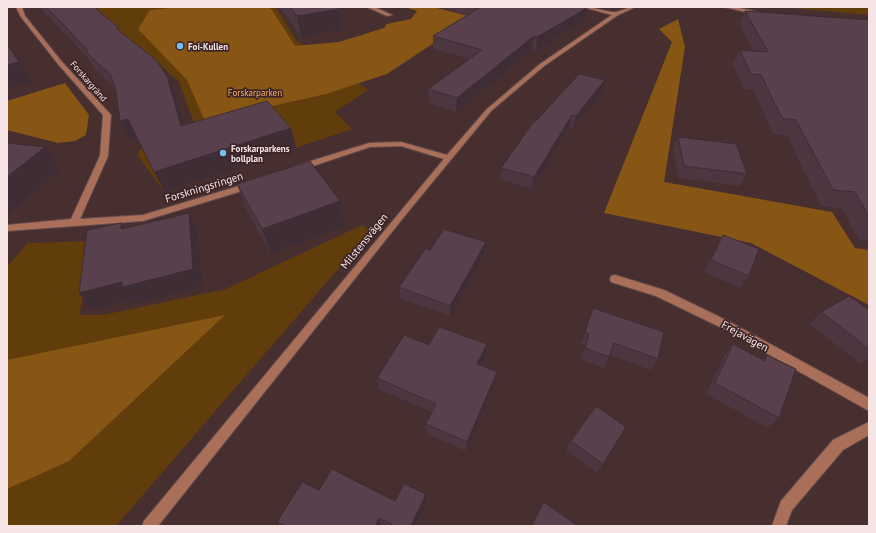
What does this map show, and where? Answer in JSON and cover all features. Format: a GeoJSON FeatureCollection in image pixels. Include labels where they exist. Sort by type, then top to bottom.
{"type":"FeatureCollection","features":[{"type":"Feature","properties":{"kind":"street","name":"Forskargränd"},"geometry":{"type":"LineString","coordinates":[[19,7],[23,16],[60,63],[107,115],[104,156],[74,222]]}},
{"type":"Feature","properties":{"kind":"street"},"geometry":{"type":"LineString","coordinates":[[370,7],[389,15]]}},
{"type":"Feature","properties":{"kind":"street"},"geometry":{"type":"LineString","coordinates":[[586,7],[616,14]]}},
{"type":"Feature","properties":{"kind":"street","name":"Milstensvägen"},"geometry":{"type":"LineString","coordinates":[[149,526],[489,110],[542,65],[616,14],[632,7]]}},
{"type":"Feature","properties":{"kind":"street"},"geometry":{"type":"LineString","coordinates":[[727,7],[766,14]]}},
{"type":"Feature","properties":{"kind":"street"},"geometry":{"type":"LineString","coordinates":[[292,170],[327,157],[369,145],[401,144],[449,158]]}},
{"type":"Feature","properties":{"kind":"street","name":"Forskningsringen"},"geometry":{"type":"LineString","coordinates":[[7,228],[143,218],[263,180]]}},
{"type":"Feature","properties":{"kind":"street","name":"Frejavägen"},"geometry":{"type":"LineString","coordinates":[[615,279],[660,293],[724,324],[869,405]]}},
{"type":"Feature","properties":{"kind":"street"},"geometry":{"type":"LineString","coordinates":[[779,526],[786,506],[838,445],[869,428]]}},
{"type":"Feature","properties":{"kind":"green space","name":"Forskarparken"},"geometry":{"type":"Polygon","coordinates":[[[87,7],[274,7],[277,9],[296,40],[368,90],[335,112],[352,129],[165,192],[137,155],[148,138],[196,128],[179,82],[144,50],[87,7]]]}},
{"type":"Feature","properties":{"kind":"green space"},"geometry":{"type":"Polygon","coordinates":[[[181,7],[268,7],[272,10],[295,46],[339,42],[384,28],[387,24],[411,19],[417,11],[405,7],[433,7],[473,17],[387,74],[326,94],[205,121],[187,80],[138,29],[150,10],[181,7]]]}},
{"type":"Feature","properties":{"kind":"green space"},"geometry":{"type":"Polygon","coordinates":[[[781,7],[869,7],[869,15],[781,7]]]}},
{"type":"Feature","properties":{"kind":"green space"},"geometry":{"type":"Polygon","coordinates":[[[678,19],[685,47],[664,182],[832,212],[855,248],[869,250],[869,305],[751,243],[604,213],[672,42],[659,29],[678,19]]]}},
{"type":"Feature","properties":{"kind":"green space"},"geometry":{"type":"Polygon","coordinates":[[[65,83],[89,115],[86,135],[75,141],[58,143],[7,130],[7,101],[65,83]]]}},
{"type":"Feature","properties":{"kind":"green space"},"geometry":{"type":"Polygon","coordinates":[[[362,225],[371,231],[116,526],[7,526],[7,267],[28,243],[95,241],[79,315],[103,315],[226,289],[362,225]]]}},
{"type":"Feature","properties":{"kind":"green space"},"geometry":{"type":"Polygon","coordinates":[[[225,315],[69,461],[7,489],[7,360],[225,315]]]}},
{"type":"Feature","properties":{"kind":"building"},"geometry":{"type":"Polygon","coordinates":[[[46,7],[94,7],[119,28],[117,29],[156,60],[167,76],[181,126],[267,101],[291,128],[154,172],[128,119],[120,121],[115,86],[110,74],[86,52],[88,51],[46,7]]]}},
{"type":"Feature","properties":{"kind":"building"},"geometry":{"type":"Polygon","coordinates":[[[290,7],[337,7],[339,9],[297,16],[290,7]]]}},
{"type":"Feature","properties":{"kind":"building"},"geometry":{"type":"Polygon","coordinates":[[[481,7],[587,8],[537,37],[534,36],[457,98],[428,89],[482,50],[433,36],[481,7]]]}},
{"type":"Feature","properties":{"kind":"building"},"geometry":{"type":"Polygon","coordinates":[[[745,11],[869,20],[869,216],[855,192],[833,190],[796,120],[782,118],[761,75],[751,74],[740,50],[768,52],[745,11]]]}},
{"type":"Feature","properties":{"kind":"building"},"geometry":{"type":"Polygon","coordinates":[[[7,44],[19,62],[7,65],[7,44]]]}},
{"type":"Feature","properties":{"kind":"building"},"geometry":{"type":"Polygon","coordinates":[[[579,74],[605,80],[576,116],[572,115],[534,177],[501,168],[534,121],[536,121],[579,74]]]}},
{"type":"Feature","properties":{"kind":"building"},"geometry":{"type":"Polygon","coordinates":[[[678,137],[736,144],[747,174],[684,166],[678,137]]]}},
{"type":"Feature","properties":{"kind":"building"},"geometry":{"type":"Polygon","coordinates":[[[7,143],[45,147],[7,177],[7,143]]]}},
{"type":"Feature","properties":{"kind":"building"},"geometry":{"type":"Polygon","coordinates":[[[310,161],[340,201],[262,229],[237,184],[310,161]]]}},
{"type":"Feature","properties":{"kind":"building"},"geometry":{"type":"Polygon","coordinates":[[[189,213],[193,269],[122,287],[122,282],[79,293],[87,230],[121,223],[121,229],[189,213]]]}},
{"type":"Feature","properties":{"kind":"building"},"geometry":{"type":"Polygon","coordinates":[[[444,229],[486,242],[450,306],[399,287],[426,248],[430,250],[444,229]]]}},
{"type":"Feature","properties":{"kind":"building"},"geometry":{"type":"Polygon","coordinates":[[[723,235],[759,249],[749,276],[711,260],[723,235]]]}},
{"type":"Feature","properties":{"kind":"building"},"geometry":{"type":"Polygon","coordinates":[[[849,296],[869,310],[869,349],[821,312],[849,296]]]}},
{"type":"Feature","properties":{"kind":"building"},"geometry":{"type":"Polygon","coordinates":[[[593,308],[664,332],[658,359],[614,343],[609,357],[585,348],[589,334],[585,332],[593,308]]]}},
{"type":"Feature","properties":{"kind":"building"},"geometry":{"type":"Polygon","coordinates":[[[439,327],[487,344],[477,364],[497,372],[467,442],[426,424],[436,404],[377,378],[404,335],[429,345],[439,327]]]}},
{"type":"Feature","properties":{"kind":"building"},"geometry":{"type":"Polygon","coordinates":[[[733,344],[765,361],[767,355],[796,369],[779,418],[715,383],[733,344]]]}},
{"type":"Feature","properties":{"kind":"building"},"geometry":{"type":"Polygon","coordinates":[[[596,406],[626,427],[603,464],[571,441],[596,406]]]}},
{"type":"Feature","properties":{"kind":"building"},"geometry":{"type":"Polygon","coordinates":[[[332,469],[395,501],[404,484],[426,494],[411,526],[395,526],[379,518],[375,526],[285,526],[277,522],[302,482],[319,490],[332,469]]]}},
{"type":"Feature","properties":{"kind":"building"},"geometry":{"type":"Polygon","coordinates":[[[544,502],[578,526],[531,526],[544,502]]]}},
{"type":"Feature","properties":{"kind":"place","name":"Foi-Kullen"},"geometry":{"type":"Point","coordinates":[180,46]}},
{"type":"Feature","properties":{"kind":"place","name":"Forskarparkens bollplan"},"geometry":{"type":"Point","coordinates":[223,153]}}]}
